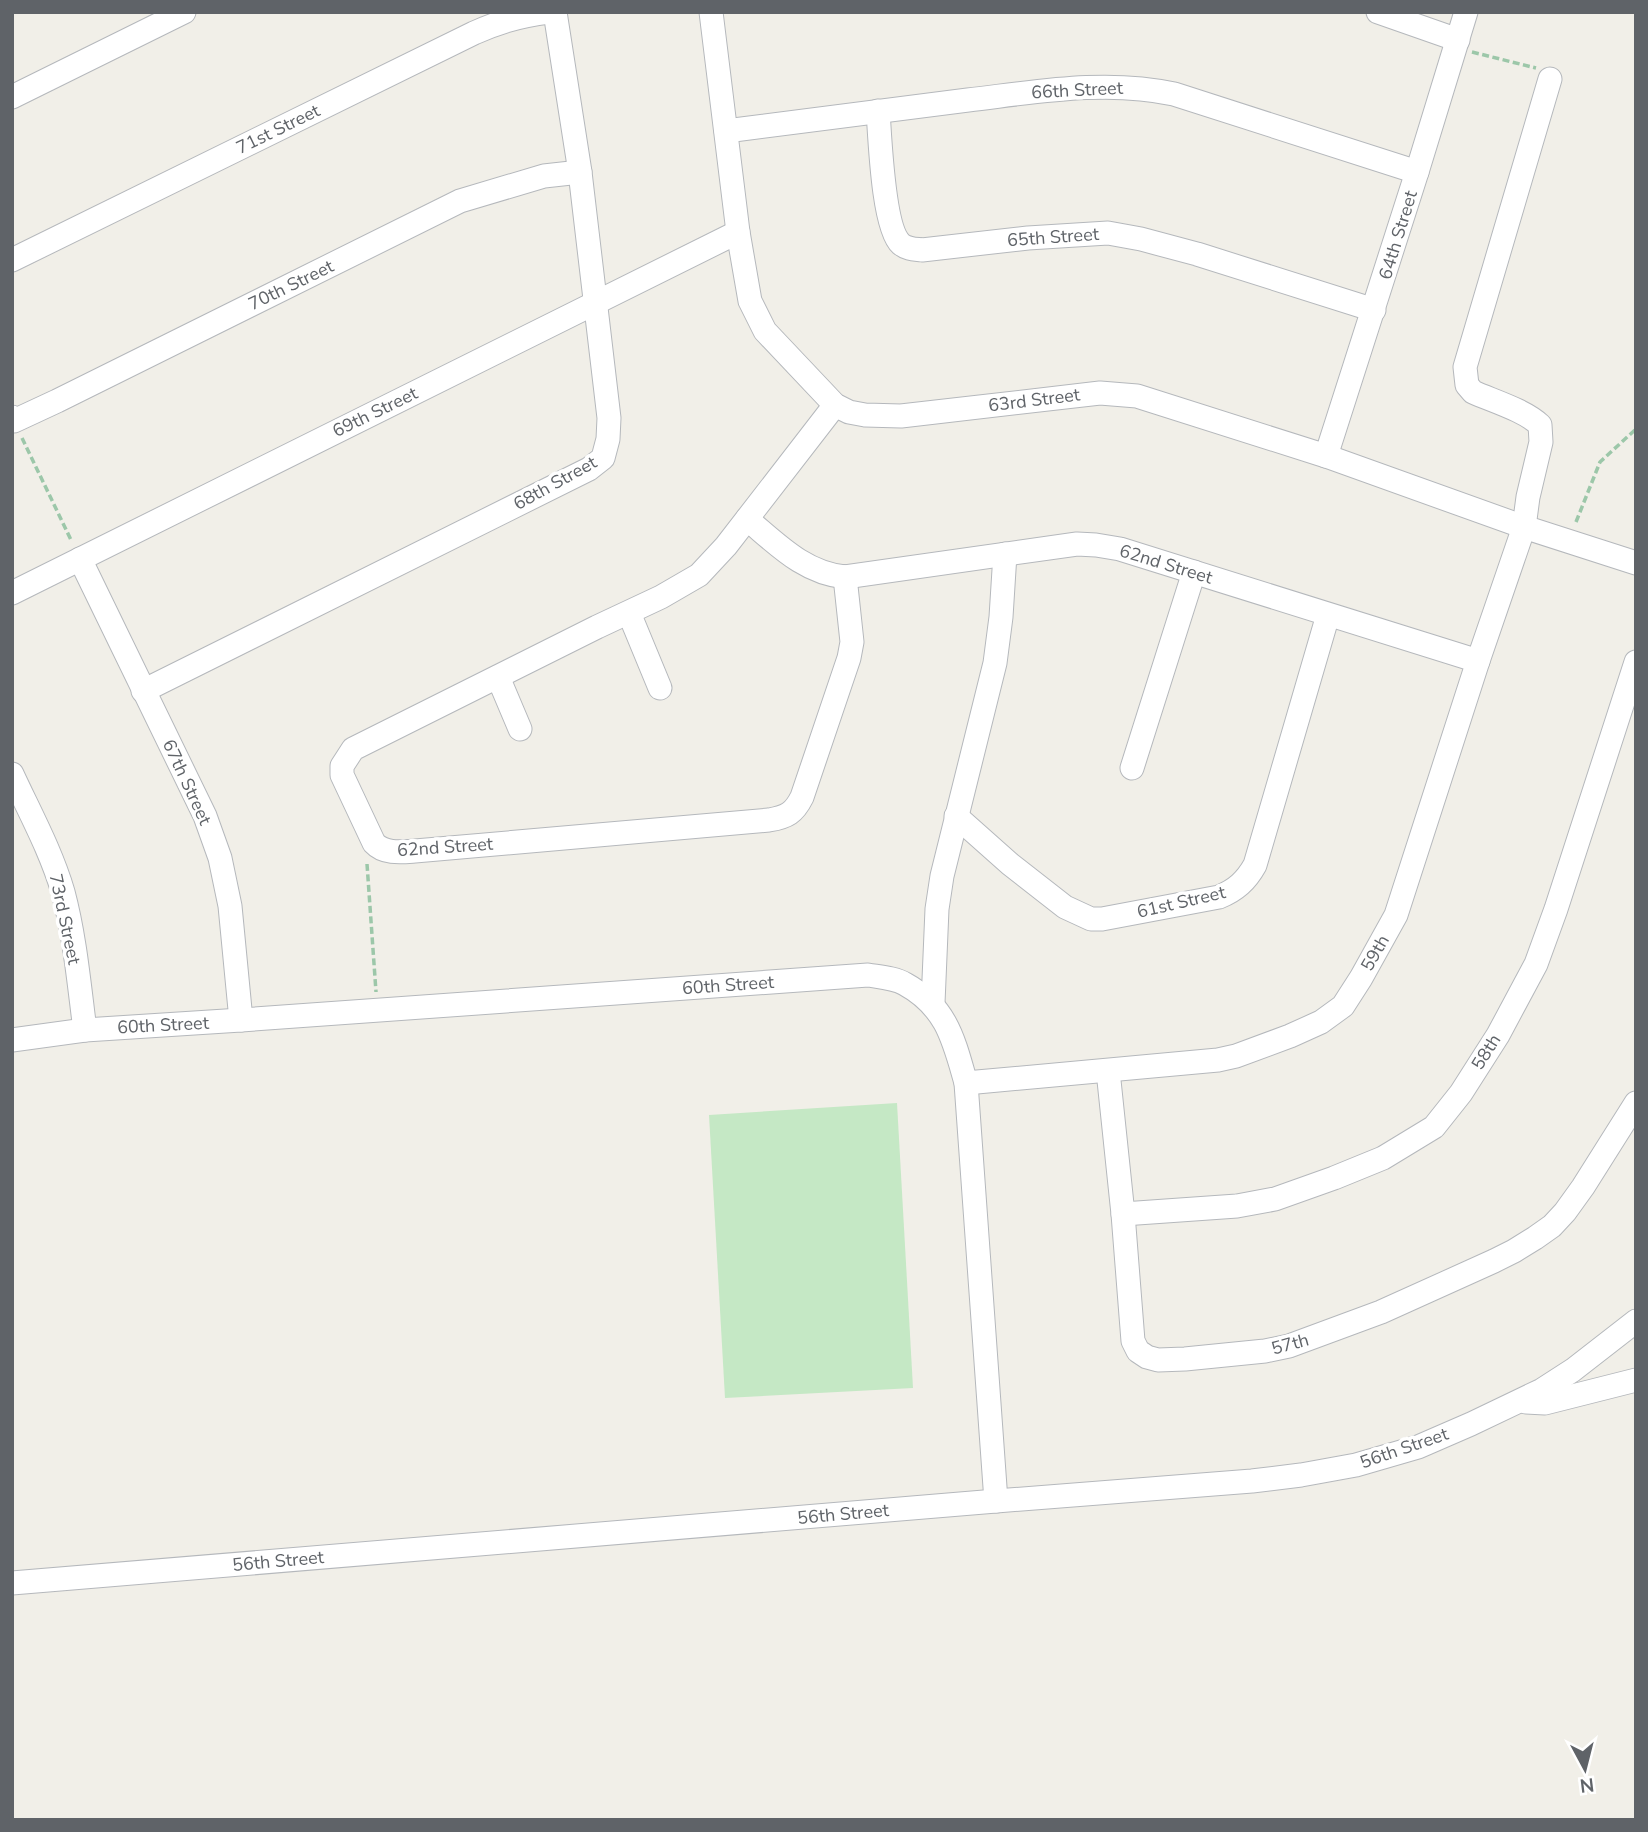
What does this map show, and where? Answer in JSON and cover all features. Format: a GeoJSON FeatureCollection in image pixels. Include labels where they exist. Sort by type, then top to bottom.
{"type":"FeatureCollection","features":[{"type":"Feature","properties":{"kind":"street"},"geometry":{"type":"LineString","coordinates":[[12,97],[184,12]]}},
{"type":"Feature","properties":{"kind":"street","name":"71st Street"},"geometry":{"type":"LineString","coordinates":[[12,260],[474,33],[499,22],[549,12]]}},
{"type":"Feature","properties":{"kind":"street","name":"68th Street"},"geometry":{"type":"LineString","coordinates":[[143,691],[589,469],[603,458],[608,439],[609,418],[580,172],[555,12]]}},
{"type":"Feature","properties":{"kind":"street","name":"63rd Street"},"geometry":{"type":"LineString","coordinates":[[711,12],[738,232],[750,301],[765,331],[835,405],[849,412],[865,415],[901,416],[1074,395],[1100,393],[1137,396],[1326,456],[1524,527],[1636,563]]}},
{"type":"Feature","properties":{"kind":"street"},"geometry":{"type":"LineString","coordinates":[[1378,12],[1456,44]]}},
{"type":"Feature","properties":{"kind":"street","name":"64th Street"},"geometry":{"type":"LineString","coordinates":[[1326,456],[1466,12]]}},
{"type":"Feature","properties":{"kind":"street","name":"59th"},"geometry":{"type":"LineString","coordinates":[[967,1083],[1205,1062],[1236,1056],[1321,1022],[1343,1006],[1362,978],[1396,915],[1524,527],[1541,442],[1540,425],[1534,419],[1473,391],[1467,385],[1465,367],[1550,79]]}},
{"type":"Feature","properties":{"kind":"street","name":"66th Street"},"geometry":{"type":"LineString","coordinates":[[726,131],[1068,89],[1123,87],[1174,94],[1417,172]]}},
{"type":"Feature","properties":{"kind":"street","name":"65th Street"},"geometry":{"type":"LineString","coordinates":[[878,111],[888,213],[900,243],[908,248],[922,250],[1028,238],[1108,233],[1197,254],[1374,310]]}},
{"type":"Feature","properties":{"kind":"street","name":"70th Street"},"geometry":{"type":"LineString","coordinates":[[13,419],[57,401],[460,201],[544,176],[580,172]]}},
{"type":"Feature","properties":{"kind":"street","name":"69th Street"},"geometry":{"type":"LineString","coordinates":[[12,593],[738,232]]}},
{"type":"Feature","properties":{"kind":"street","name":"62nd Street"},"geometry":{"type":"LineString","coordinates":[[835,405],[717,557],[699,575],[671,592],[353,750],[342,766],[342,775],[374,843],[377,848],[395,852],[415,851],[769,820],[787,815],[796,808],[802,797],[849,659],[852,642],[845,577]]}},
{"type":"Feature","properties":{"kind":"street","name":"62nd Street"},"geometry":{"type":"LineString","coordinates":[[747,519],[795,558],[832,576],[845,577],[1077,544],[1120,549],[1478,661]]}},
{"type":"Feature","properties":{"kind":"street"},"geometry":{"type":"LineString","coordinates":[[933,1003],[937,909],[942,876],[995,663],[1005,554]]}},
{"type":"Feature","properties":{"kind":"street","name":"67th Street"},"geometry":{"type":"LineString","coordinates":[[80,559],[205,816],[220,858],[230,906],[241,1020]]}},
{"type":"Feature","properties":{"kind":"street"},"geometry":{"type":"LineString","coordinates":[[1132,768],[1194,572]]}},
{"type":"Feature","properties":{"kind":"street"},"geometry":{"type":"LineString","coordinates":[[628,612],[660,688]]}},
{"type":"Feature","properties":{"kind":"street","name":"61st Street"},"geometry":{"type":"LineString","coordinates":[[956,816],[1010,864],[1080,916],[1102,919],[1219,897],[1230,892],[1241,885],[1255,865],[1328,615]]}},
{"type":"Feature","properties":{"kind":"street","name":"58th"},"geometry":{"type":"LineString","coordinates":[[1123,1214],[1237,1206],[1275,1199],[1383,1158],[1434,1127],[1461,1093],[1498,1035],[1536,964],[1627,715],[1636,662]]}},
{"type":"Feature","properties":{"kind":"street"},"geometry":{"type":"LineString","coordinates":[[498,677],[520,729]]}},
{"type":"Feature","properties":{"kind":"street","name":"73rd Street"},"geometry":{"type":"LineString","coordinates":[[12,774],[52,859],[63,893],[85,1030]]}},
{"type":"Feature","properties":{"kind":"street","name":"60th Street"},"geometry":{"type":"LineString","coordinates":[[12,1040],[85,1030],[868,975],[903,983],[933,1003],[952,1033],[967,1083],[996,1501]]}},
{"type":"Feature","properties":{"kind":"street","name":"57th"},"geometry":{"type":"LineString","coordinates":[[1108,1071],[1133,1341],[1138,1351],[1158,1360],[1265,1351],[1289,1346],[1381,1312],[1514,1251],[1552,1226],[1565,1212],[1636,1103]]}},
{"type":"Feature","properties":{"kind":"street","name":"56th Street"},"geometry":{"type":"LineString","coordinates":[[12,1583],[1252,1481],[1356,1465],[1418,1447],[1542,1390],[1635,1323]]}},
{"type":"Feature","properties":{"kind":"street"},"geometry":{"type":"LineString","coordinates":[[1517,1402],[1545,1403],[1636,1380]]}},
{"type":"Feature","properties":{"kind":"path"},"geometry":{"type":"LineString","coordinates":[[1456,44],[1548,72],[1550,79]]}},
{"type":"Feature","properties":{"kind":"path"},"geometry":{"type":"LineString","coordinates":[[13,419],[80,559]]}},
{"type":"Feature","properties":{"kind":"path"},"geometry":{"type":"LineString","coordinates":[[1569,541],[1600,462],[1636,429]]}},
{"type":"Feature","properties":{"kind":"path"},"geometry":{"type":"LineString","coordinates":[[377,848],[367,862],[377,1010]]}},
{"type":"Feature","properties":{"kind":"green space"},"geometry":{"type":"Polygon","coordinates":[[[897,1103],[913,1388],[725,1398],[709,1115],[897,1103]]]}}]}
